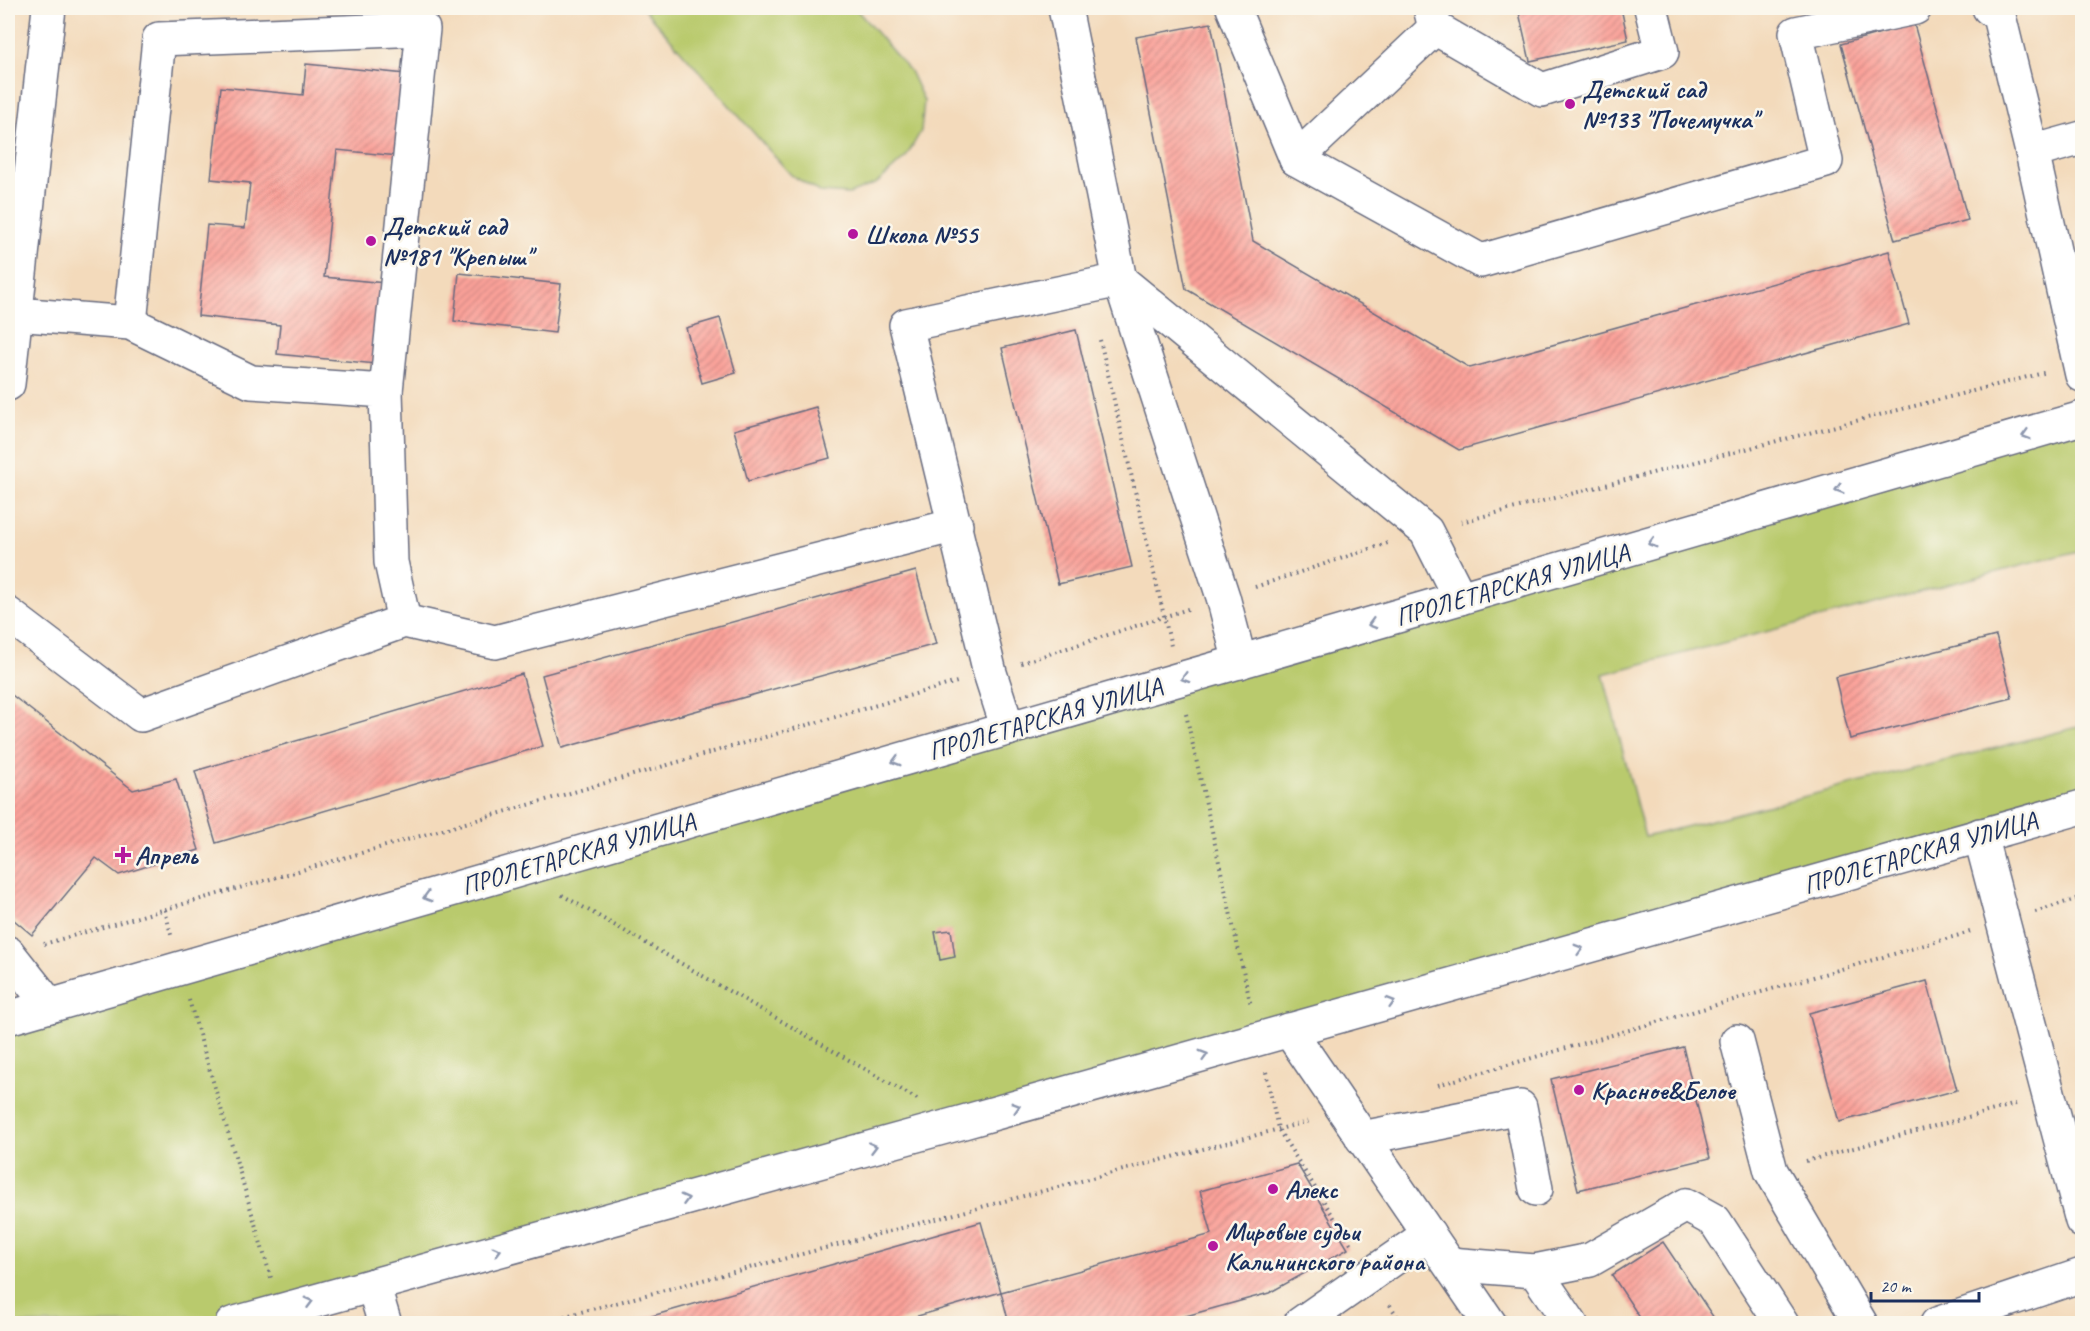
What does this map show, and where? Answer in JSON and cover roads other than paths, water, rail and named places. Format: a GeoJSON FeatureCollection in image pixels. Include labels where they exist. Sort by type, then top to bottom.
{"type":"FeatureCollection","features":[{"type":"Feature","properties":{"kind":"street"},"geometry":{"type":"LineString","coordinates":[[8,384],[50,8]]}},
{"type":"Feature","properties":{"kind":"street"},"geometry":{"type":"LineString","coordinates":[[1065,8],[1120,280],[1223,597],[1240,662]]}},
{"type":"Feature","properties":{"kind":"street"},"geometry":{"type":"LineString","coordinates":[[1233,8],[1296,159],[1481,261],[1826,161],[1796,33],[1915,8]]}},
{"type":"Feature","properties":{"kind":"street"},"geometry":{"type":"LineString","coordinates":[[1296,159],[1432,18],[1542,90],[1662,52],[1651,8]]}},
{"type":"Feature","properties":{"kind":"street"},"geometry":{"type":"LineString","coordinates":[[1989,8],[1999,16],[2081,370]]}},
{"type":"Feature","properties":{"kind":"street"},"geometry":{"type":"LineString","coordinates":[[130,323],[159,39],[423,29],[386,391],[391,561],[404,621]]}},
{"type":"Feature","properties":{"kind":"street"},"geometry":{"type":"LineString","coordinates":[[2032,152],[2082,138]]}},
{"type":"Feature","properties":{"kind":"street"},"geometry":{"type":"LineString","coordinates":[[1008,729],[990,672],[906,325],[1120,280]]}},
{"type":"Feature","properties":{"kind":"street"},"geometry":{"type":"LineString","coordinates":[[1120,280],[1426,531],[1460,598]]}},
{"type":"Feature","properties":{"kind":"street"},"geometry":{"type":"LineString","coordinates":[[15,314],[130,323],[251,382],[386,391]]}},
{"type":"Feature","properties":{"kind":"street","name":"ПРОЛЕТАРСКАЯ УЛИЦА"},"geometry":{"type":"LineString","coordinates":[[8,1018],[2082,418]]}},
{"type":"Feature","properties":{"kind":"street"},"geometry":{"type":"LineString","coordinates":[[8,614],[141,715],[404,621],[495,642],[956,525]]}},
{"type":"Feature","properties":{"kind":"street","name":"ПРОЛЕТАРСКАЯ УЛИЦА"},"geometry":{"type":"LineString","coordinates":[[232,1323],[960,1123],[2082,807]]}},
{"type":"Feature","properties":{"kind":"street"},"geometry":{"type":"LineString","coordinates":[[1980,836],[2082,1221]]}},
{"type":"Feature","properties":{"kind":"street"},"geometry":{"type":"LineString","coordinates":[[8,953],[50,1006]]}},
{"type":"Feature","properties":{"kind":"street"},"geometry":{"type":"LineString","coordinates":[[1274,1035],[1362,1138],[1490,1323]]}},
{"type":"Feature","properties":{"kind":"street"},"geometry":{"type":"LineString","coordinates":[[1737,1041],[1771,1171],[1861,1323]]}},
{"type":"Feature","properties":{"kind":"street"},"geometry":{"type":"LineString","coordinates":[[1362,1138],[1520,1107],[1536,1189]]}},
{"type":"Feature","properties":{"kind":"street"},"geometry":{"type":"LineString","coordinates":[[1450,1264],[1535,1270],[1590,1260],[1686,1205],[1715,1221],[1782,1323]]}},
{"type":"Feature","properties":{"kind":"street"},"geometry":{"type":"LineString","coordinates":[[1300,1323],[1429,1234]]}},
{"type":"Feature","properties":{"kind":"street"},"geometry":{"type":"LineString","coordinates":[[1535,1270],[1571,1323]]}},
{"type":"Feature","properties":{"kind":"street"},"geometry":{"type":"LineString","coordinates":[[1936,1323],[2082,1275]]}},
{"type":"Feature","properties":{"kind":"street"},"geometry":{"type":"LineString","coordinates":[[373,1285],[385,1323]]}},
{"type":"Feature","properties":{"kind":"place","name":"Детский сад №133 \"Почемучка\""},"geometry":{"type":"Point","coordinates":[1570,104]}},
{"type":"Feature","properties":{"kind":"place","name":"Школа №55"},"geometry":{"type":"Point","coordinates":[853,234]}},
{"type":"Feature","properties":{"kind":"place","name":"Детский сад №181 \"Крепыш\""},"geometry":{"type":"Point","coordinates":[371,241]}},
{"type":"Feature","properties":{"kind":"place","name":"Апрель"},"geometry":{"type":"Point","coordinates":[123,855]}},
{"type":"Feature","properties":{"kind":"place","name":"Красное&Белое"},"geometry":{"type":"Point","coordinates":[1579,1090]}},
{"type":"Feature","properties":{"kind":"place","name":"Алекс"},"geometry":{"type":"Point","coordinates":[1273,1189]}},
{"type":"Feature","properties":{"kind":"place","name":"Мировые судьи Калининского района"},"geometry":{"type":"Point","coordinates":[1213,1246]}}]}
